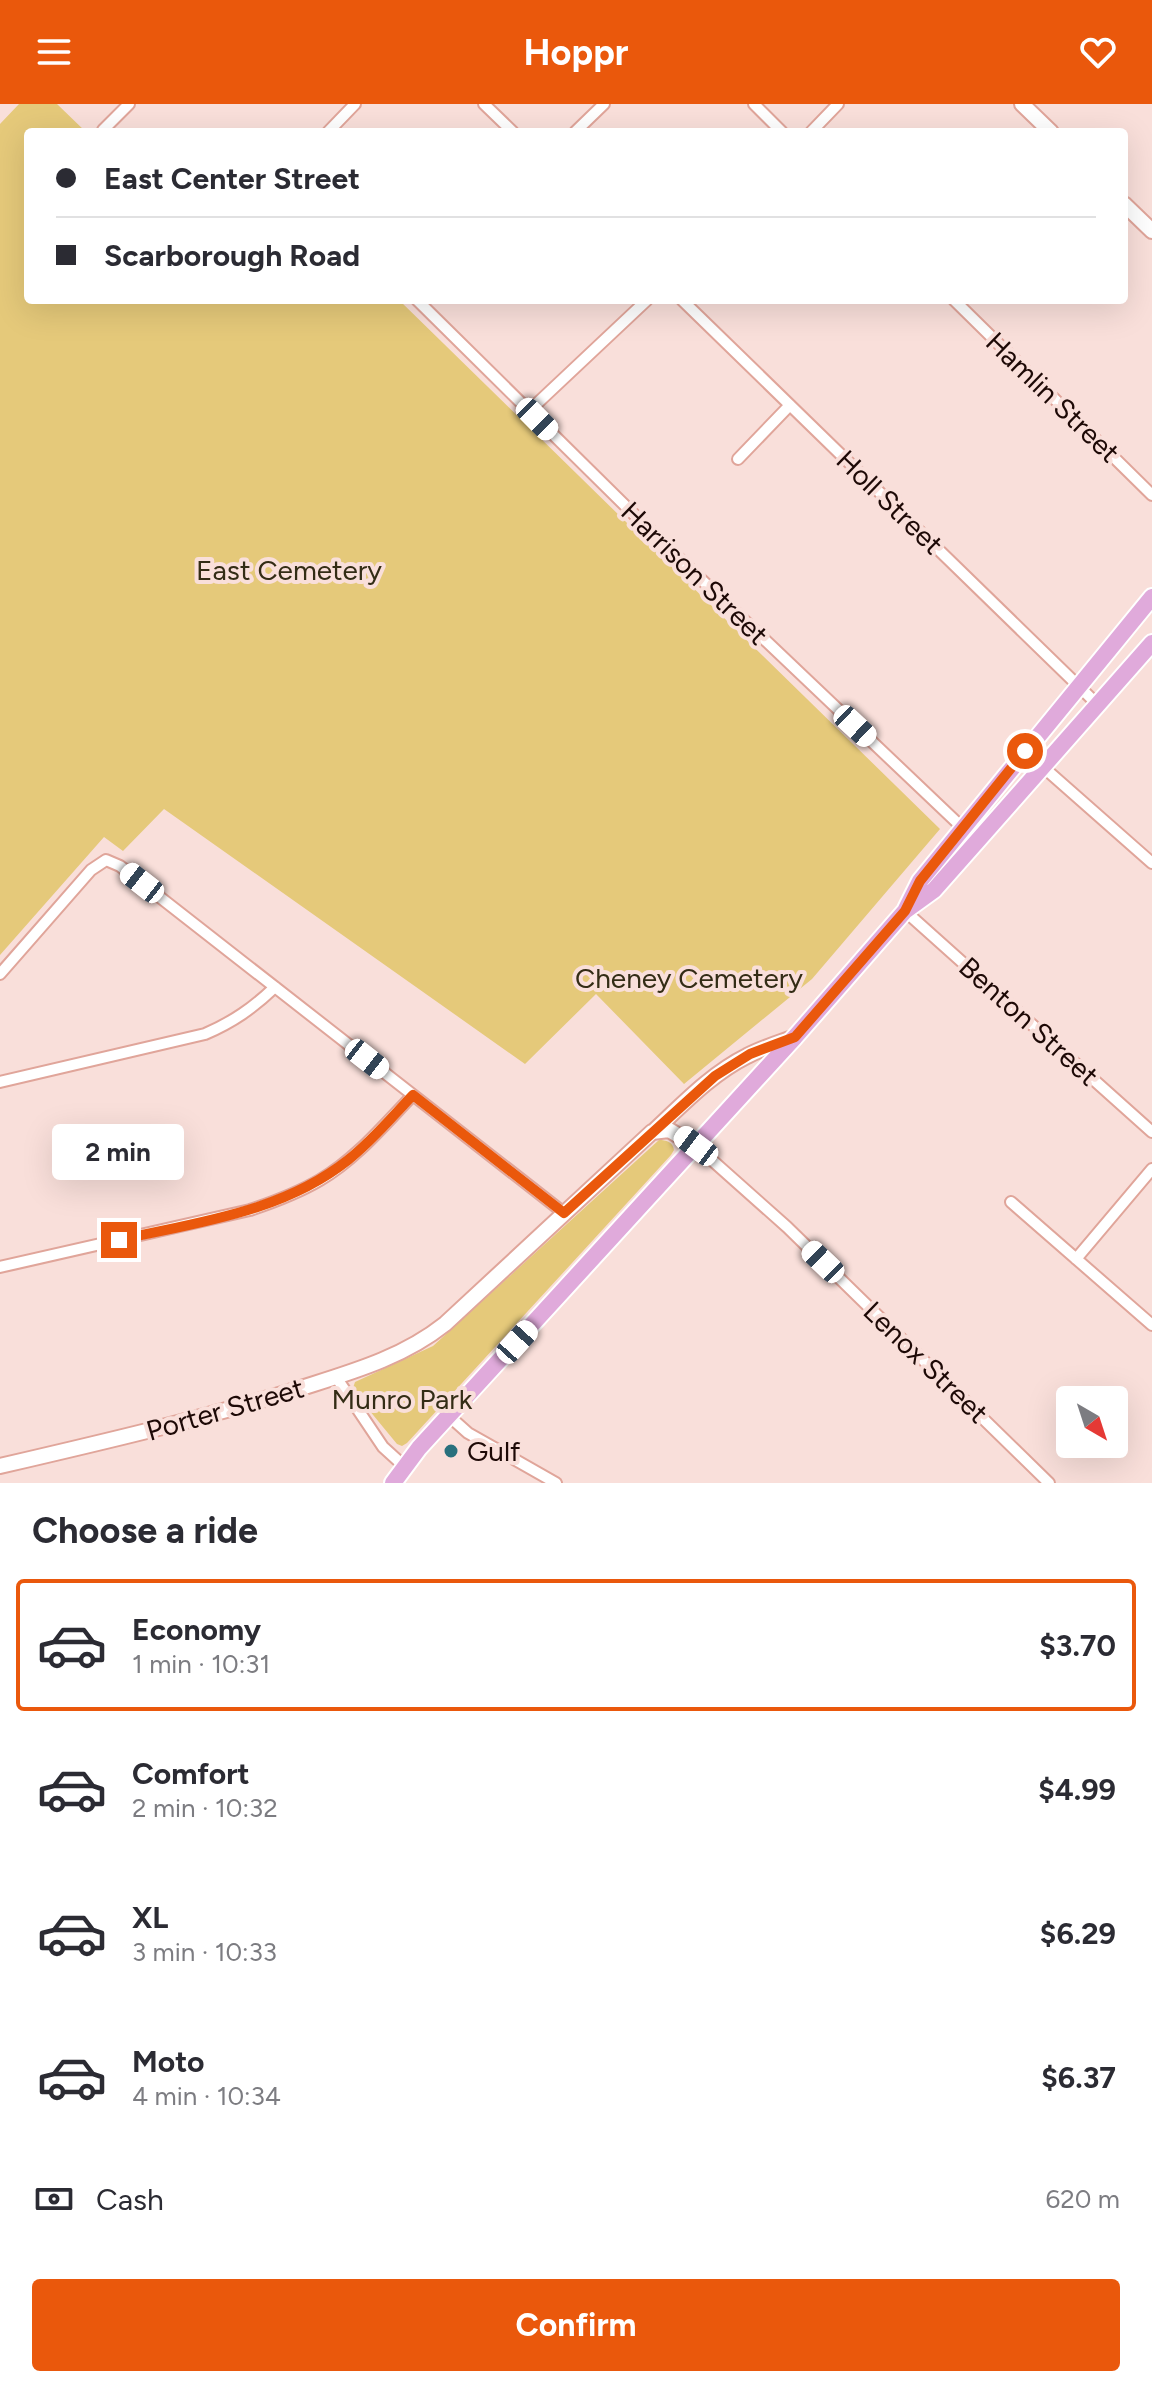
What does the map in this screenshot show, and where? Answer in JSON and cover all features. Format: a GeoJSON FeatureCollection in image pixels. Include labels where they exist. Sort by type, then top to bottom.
{"type":"FeatureCollection","features":[{"type":"Feature","properties":{"kind":"main road"},"geometry":{"type":"LineString","coordinates":[[905,911],[920,881],[1152,597]]}},
{"type":"Feature","properties":{"kind":"main road"},"geometry":{"type":"LineString","coordinates":[[393,1483],[449,1416],[795,1037],[905,911],[934,890],[1152,643]]}},
{"type":"Feature","properties":{"kind":"street"},"geometry":{"type":"LineString","coordinates":[[105,128],[129,104]]}},
{"type":"Feature","properties":{"kind":"street"},"geometry":{"type":"LineString","coordinates":[[332,128],[355,104]]}},
{"type":"Feature","properties":{"kind":"street"},"geometry":{"type":"LineString","coordinates":[[484,104],[509,128]]}},
{"type":"Feature","properties":{"kind":"street"},"geometry":{"type":"LineString","coordinates":[[579,128],[604,104]]}},
{"type":"Feature","properties":{"kind":"street"},"geometry":{"type":"LineString","coordinates":[[754,104],[778,128]]}},
{"type":"Feature","properties":{"kind":"street"},"geometry":{"type":"LineString","coordinates":[[815,128],[838,104]]}},
{"type":"Feature","properties":{"kind":"street"},"geometry":{"type":"LineString","coordinates":[[1022,104],[1047,128]]}},
{"type":"Feature","properties":{"kind":"street"},"geometry":{"type":"LineString","coordinates":[[1128,208],[1152,231]]}},
{"type":"Feature","properties":{"kind":"street","name":"Harrison Street"},"geometry":{"type":"LineString","coordinates":[[421,304],[666,546],[977,842]]}},
{"type":"Feature","properties":{"kind":"street"},"geometry":{"type":"LineString","coordinates":[[529,411],[643,304]]}},
{"type":"Feature","properties":{"kind":"street","name":"Holl Street"},"geometry":{"type":"LineString","coordinates":[[686,304],[1098,705]]}},
{"type":"Feature","properties":{"kind":"street","name":"Hamlin Street"},"geometry":{"type":"LineString","coordinates":[[958,304],[1152,495]]}},
{"type":"Feature","properties":{"kind":"street"},"geometry":{"type":"LineString","coordinates":[[738,459],[790,405]]}},
{"type":"Feature","properties":{"kind":"street"},"geometry":{"type":"LineString","coordinates":[[1025,751],[1152,863]]}},
{"type":"Feature","properties":{"kind":"street"},"geometry":{"type":"LineString","coordinates":[[0,974],[91,870],[106,860],[120,866],[564,1213]]}},
{"type":"Feature","properties":{"kind":"street","name":"Benton Street"},"geometry":{"type":"LineString","coordinates":[[905,911],[1152,1132]]}},
{"type":"Feature","properties":{"kind":"street"},"geometry":{"type":"LineString","coordinates":[[0,1082],[205,1034],[235,1021],[275,987]]}},
{"type":"Feature","properties":{"kind":"street","name":"Porter Street"},"geometry":{"type":"LineString","coordinates":[[0,1466],[200,1419],[336,1377],[423,1342],[724,1070],[750,1054],[795,1037]]}},
{"type":"Feature","properties":{"kind":"street"},"geometry":{"type":"LineString","coordinates":[[0,1267],[250,1210],[286,1197],[320,1180],[349,1160],[413,1095]]}},
{"type":"Feature","properties":{"kind":"street"},"geometry":{"type":"LineString","coordinates":[[652,1132],[669,1130],[696,1146]]}},
{"type":"Feature","properties":{"kind":"street","name":"Lenox Street"},"geometry":{"type":"LineString","coordinates":[[696,1146],[787,1227],[1049,1483]]}},
{"type":"Feature","properties":{"kind":"street"},"geometry":{"type":"LineString","coordinates":[[1076,1259],[1152,1169]]}},
{"type":"Feature","properties":{"kind":"street"},"geometry":{"type":"LineString","coordinates":[[1011,1202],[1152,1325]]}},
{"type":"Feature","properties":{"kind":"street"},"geometry":{"type":"LineString","coordinates":[[336,1377],[383,1447],[405,1467]]}},
{"type":"Feature","properties":{"kind":"street"},"geometry":{"type":"LineString","coordinates":[[449,1416],[468,1433],[556,1483]]}},
{"type":"Feature","properties":{"kind":"green space","name":"East Cemetery"},"geometry":{"type":"Polygon","coordinates":[[[19,104],[57,104],[82,128],[24,128],[24,304],[403,304],[940,829],[812,979],[684,1084],[596,994],[525,1064],[164,809],[123,851],[104,837],[0,955],[0,124],[19,104]]]}},
{"type":"Feature","properties":{"kind":"green space","name":"Munro Park"},"geometry":{"type":"Polygon","coordinates":[[[659,1140],[672,1145],[674,1150],[671,1155],[407,1443],[402,1446],[397,1444],[355,1393],[355,1382],[433,1346],[659,1140]]]}},
{"type":"Feature","properties":{"kind":"place","name":"Gulf"},"geometry":{"type":"Point","coordinates":[451,1451]}},
{"type":"Feature","properties":{"kind":"route"},"geometry":{"type":"LineString","coordinates":[[119,1240],[250,1210],[286,1197],[320,1180],[349,1160],[413,1095],[564,1213],[715,1076],[750,1054],[795,1037],[905,911],[920,881],[1025,751]]}},
{"type":"Feature","properties":{"kind":"park label","name":"Cheney Cemetery"},"geometry":{"type":"Point","coordinates":[689,978]}}]}
